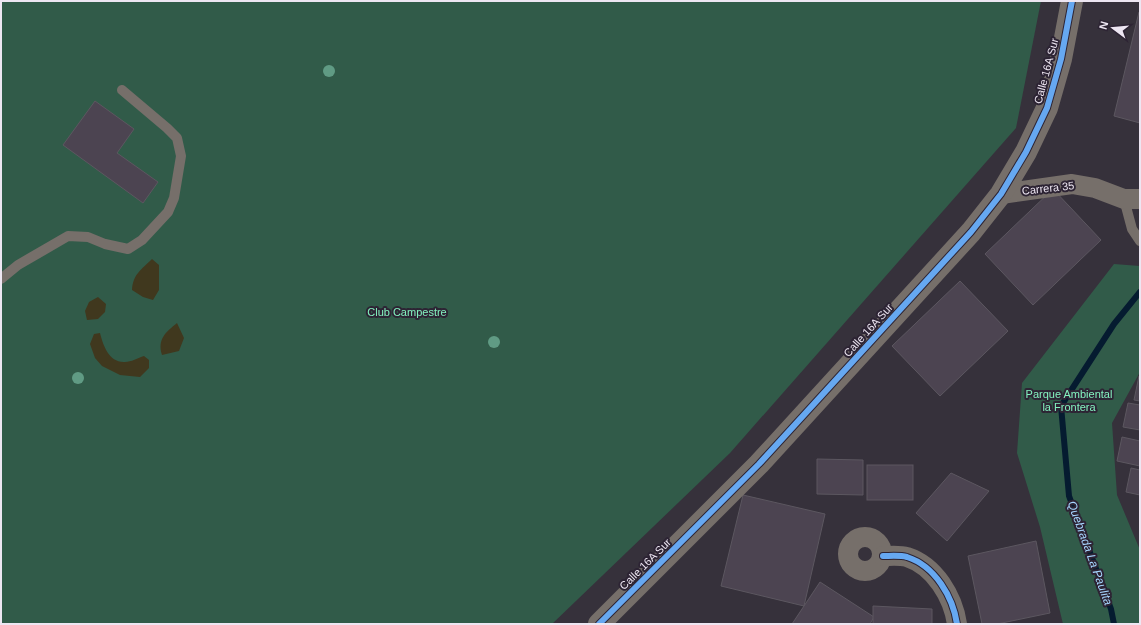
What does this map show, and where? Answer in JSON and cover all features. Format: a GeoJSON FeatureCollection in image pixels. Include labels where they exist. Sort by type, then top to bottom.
{"type":"FeatureCollection","features":[{"type":"Feature","properties":{"kind":"street","name":"Calle 16A Sur"},"geometry":{"type":"LineString","coordinates":[[599,624],[759,464],[971,232],[1001,194],[1026,152],[1047,108],[1061,58],[1072,1]]}},
{"type":"Feature","properties":{"kind":"street","name":"Carrera 35"},"geometry":{"type":"LineString","coordinates":[[1001,194],[1072,184],[1095,188],[1132,199]]}},
{"type":"Feature","properties":{"kind":"street"},"geometry":{"type":"LineString","coordinates":[[883,556],[906,556],[922,564],[937,579],[950,600],[957,624]]}},
{"type":"Feature","properties":{"kind":"lane"},"geometry":{"type":"LineString","coordinates":[[1,279],[18,265],[68,236],[88,237],[105,244],[128,249],[142,240],[168,212],[174,198],[181,156],[177,138],[122,90]]}},
{"type":"Feature","properties":{"kind":"lane"},"geometry":{"type":"LineString","coordinates":[[1132,199],[1132,229],[1140,241]]}},
{"type":"Feature","properties":{"kind":"green space","name":"Club Campestre"},"geometry":{"type":"Polygon","coordinates":[[[1,1],[1041,1],[1016,128],[730,453],[552,624],[1,624],[1,1]]]}},
{"type":"Feature","properties":{"kind":"green space","name":"Parque Ambiental la Frontera"},"geometry":{"type":"Polygon","coordinates":[[[1114,264],[1140,266],[1140,372],[1112,423],[1117,495],[1140,550],[1140,624],[1063,624],[1040,527],[1017,453],[1022,383],[1114,264]]]}},
{"type":"Feature","properties":{"kind":"sand"},"geometry":{"type":"Polygon","coordinates":[[[152,259],[159,265],[159,290],[153,300],[143,297],[132,290],[136,276],[152,259]]]}},
{"type":"Feature","properties":{"kind":"sand"},"geometry":{"type":"Polygon","coordinates":[[[98,297],[106,304],[105,312],[98,319],[87,320],[85,311],[89,302],[98,297]]]}},
{"type":"Feature","properties":{"kind":"sand"},"geometry":{"type":"Polygon","coordinates":[[[177,323],[184,338],[179,351],[162,355],[162,340],[166,333],[177,323]]]}},
{"type":"Feature","properties":{"kind":"sand"},"geometry":{"type":"Polygon","coordinates":[[[100,333],[105,348],[115,360],[119,362],[127,362],[144,356],[149,360],[149,368],[140,377],[120,375],[102,366],[95,358],[90,344],[94,334],[100,333]]]}},
{"type":"Feature","properties":{"kind":"building"},"geometry":{"type":"Polygon","coordinates":[[[1139,12],[1140,13],[1140,123],[1114,116],[1139,12]]]}},
{"type":"Feature","properties":{"kind":"building"},"geometry":{"type":"Polygon","coordinates":[[[95,101],[134,129],[117,153],[158,182],[143,203],[63,145],[95,101]]]}},
{"type":"Feature","properties":{"kind":"building"},"geometry":{"type":"Polygon","coordinates":[[[1053,189],[1101,240],[1033,305],[985,254],[1053,189]]]}},
{"type":"Feature","properties":{"kind":"building"},"geometry":{"type":"Polygon","coordinates":[[[960,281],[1008,331],[940,396],[892,346],[960,281]]]}},
{"type":"Feature","properties":{"kind":"building"},"geometry":{"type":"Polygon","coordinates":[[[1140,376],[1140,401],[1134,400],[1140,376]]]}},
{"type":"Feature","properties":{"kind":"building"},"geometry":{"type":"Polygon","coordinates":[[[1128,403],[1140,405],[1140,430],[1123,427],[1128,403]]]}},
{"type":"Feature","properties":{"kind":"building"},"geometry":{"type":"Polygon","coordinates":[[[1122,437],[1140,441],[1140,466],[1117,461],[1122,437]]]}},
{"type":"Feature","properties":{"kind":"building"},"geometry":{"type":"Polygon","coordinates":[[[817,459],[863,460],[863,495],[817,494],[817,459]]]}},
{"type":"Feature","properties":{"kind":"building"},"geometry":{"type":"Polygon","coordinates":[[[867,465],[913,465],[913,500],[867,500],[867,465]]]}},
{"type":"Feature","properties":{"kind":"building"},"geometry":{"type":"Polygon","coordinates":[[[1131,468],[1140,470],[1140,495],[1126,492],[1131,468]]]}},
{"type":"Feature","properties":{"kind":"building"},"geometry":{"type":"Polygon","coordinates":[[[951,473],[989,491],[947,541],[916,513],[951,473]]]}},
{"type":"Feature","properties":{"kind":"building"},"geometry":{"type":"Polygon","coordinates":[[[743,495],[825,514],[804,606],[721,586],[743,495]]]}},
{"type":"Feature","properties":{"kind":"building"},"geometry":{"type":"Polygon","coordinates":[[[1036,541],[1050,613],[997,624],[982,624],[968,556],[1036,541]]]}},
{"type":"Feature","properties":{"kind":"building"},"geometry":{"type":"Polygon","coordinates":[[[820,582],[874,617],[870,624],[792,624],[820,582]]]}},
{"type":"Feature","properties":{"kind":"building"},"geometry":{"type":"Polygon","coordinates":[[[873,606],[932,609],[932,624],[873,624],[873,606]]]}},
{"type":"Feature","properties":{"kind":"waterway","name":"Quebrada La Paulita"},"geometry":{"type":"LineString","coordinates":[[1114,624],[1111,609],[1069,496],[1061,406],[1114,324],[1140,292]]}},
{"type":"Feature","properties":{"kind":"cycle path"},"geometry":{"type":"LineString","coordinates":[[599,624],[759,464],[971,232],[1001,194],[1026,152],[1047,108],[1061,59],[1072,1]]}},
{"type":"Feature","properties":{"kind":"cycle path"},"geometry":{"type":"LineString","coordinates":[[883,556],[907,557],[926,567],[947,593],[957,624]]}}]}
